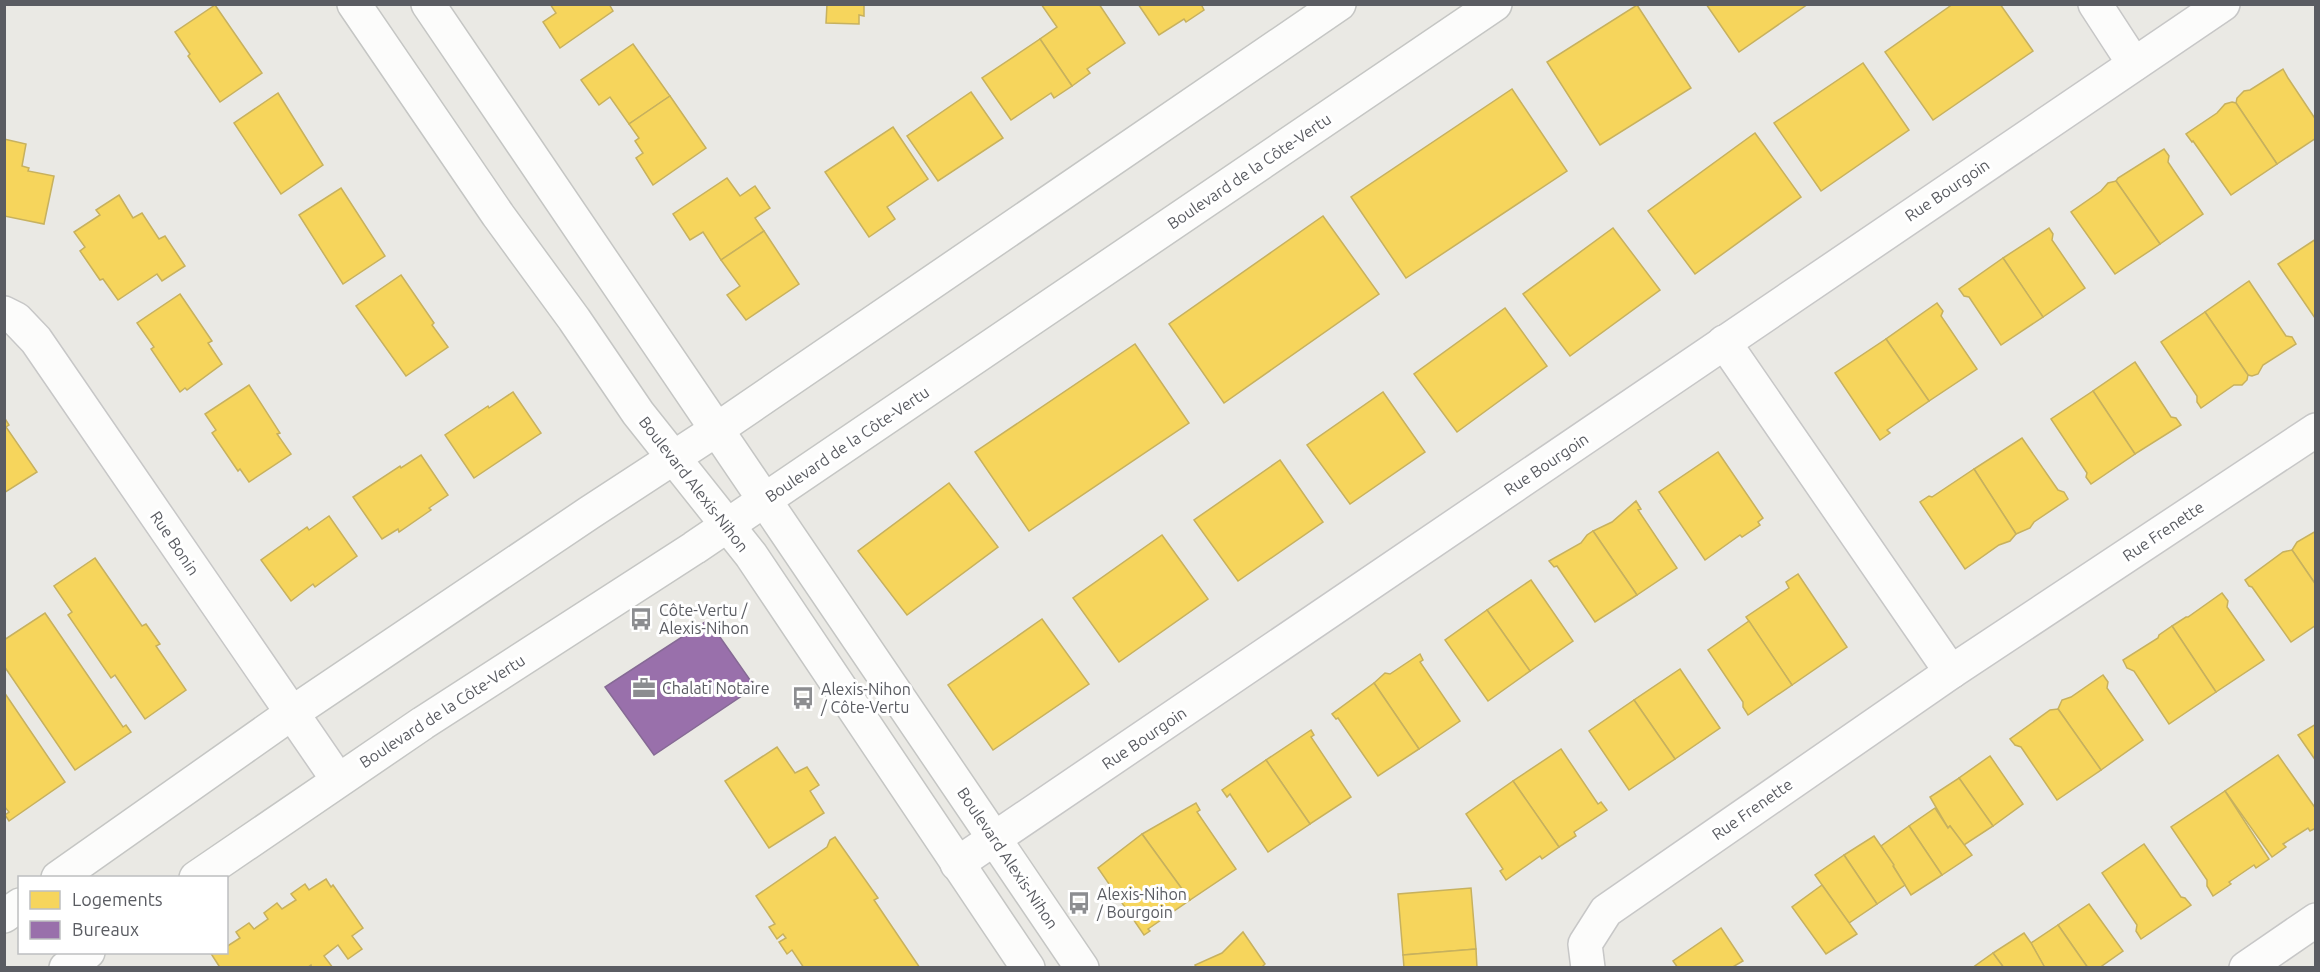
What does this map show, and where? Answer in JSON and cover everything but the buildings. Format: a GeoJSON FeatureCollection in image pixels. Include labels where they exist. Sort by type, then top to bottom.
{"type":"FeatureCollection","features":[{"type":"Feature","properties":{"kind":"street","name":"Boulevard Alexis-Nihon"},"geometry":{"type":"LineString","coordinates":[[354,4],[498,215],[574,319],[638,413],[751,555],[1028,968]]}},
{"type":"Feature","properties":{"kind":"street","name":"Boulevard Alexis-Nihon"},"geometry":{"type":"LineString","coordinates":[[428,4],[1082,968]]}},
{"type":"Feature","properties":{"kind":"street"},"geometry":{"type":"LineString","coordinates":[[61,876],[292,713],[716,430],[1339,4]]}},
{"type":"Feature","properties":{"kind":"street","name":"Boulevard de la Côte-Vertu"},"geometry":{"type":"LineString","coordinates":[[199,876],[495,675],[686,554],[1495,4]]}},
{"type":"Feature","properties":{"kind":"street"},"geometry":{"type":"LineString","coordinates":[[2095,4],[2134,64]]}},
{"type":"Feature","properties":{"kind":"street","name":"Rue Bourgoin"},"geometry":{"type":"LineString","coordinates":[[957,864],[2223,4]]}},
{"type":"Feature","properties":{"kind":"street","name":"Rue Bonin"},"geometry":{"type":"LineString","coordinates":[[4,313],[16,319],[36,340],[338,780]]}},
{"type":"Feature","properties":{"kind":"street"},"geometry":{"type":"LineString","coordinates":[[1724,342],[1951,672]]}},
{"type":"Feature","properties":{"kind":"street","name":"Rue Frenette"},"geometry":{"type":"LineString","coordinates":[[1588,968],[1585,944],[1606,911],[1951,672],[2316,430]]}},
{"type":"Feature","properties":{"kind":"street"},"geometry":{"type":"LineString","coordinates":[[4,916],[18,906]]}},
{"type":"Feature","properties":{"kind":"street"},"geometry":{"type":"LineString","coordinates":[[2246,968],[2316,920]]}},
{"type":"Feature","properties":{"kind":"street"},"geometry":{"type":"LineString","coordinates":[[66,968],[85,954]]}},
{"type":"Feature","properties":{"kind":"place","name":"Côte-Vertu / Alexis-Nihon"},"geometry":{"type":"Point","coordinates":[641,619]}},
{"type":"Feature","properties":{"kind":"place","name":"Chalati Notaire"},"geometry":{"type":"Point","coordinates":[644,688]}},
{"type":"Feature","properties":{"kind":"place","name":"Alexis-Nihon / Côte-Vertu"},"geometry":{"type":"Point","coordinates":[803,698]}},
{"type":"Feature","properties":{"kind":"place","name":"Alexis-Nihon / Bourgoin"},"geometry":{"type":"Point","coordinates":[1079,903]}}]}
